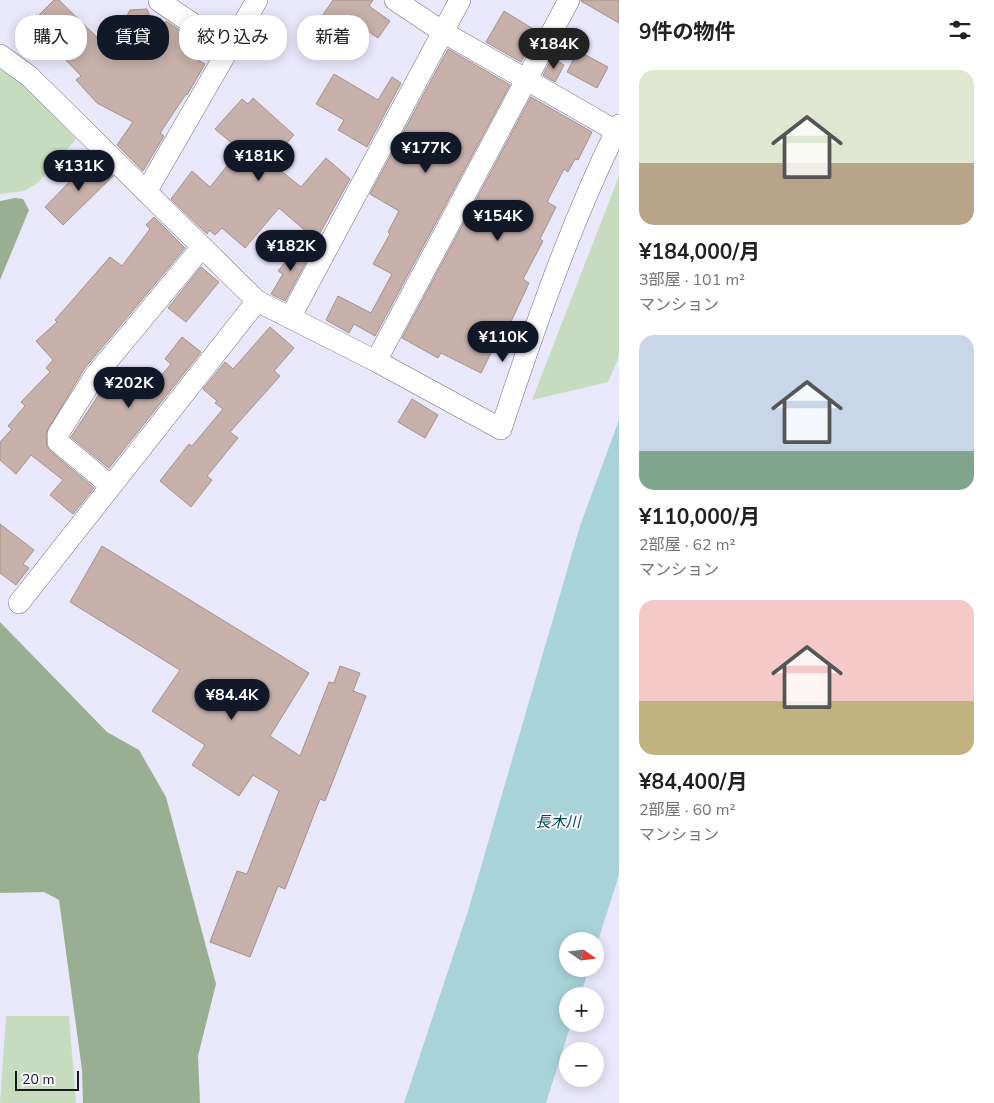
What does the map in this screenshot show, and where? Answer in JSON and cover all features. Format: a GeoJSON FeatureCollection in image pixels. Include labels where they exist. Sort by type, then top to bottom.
{"type":"FeatureCollection","features":[{"type":"Feature","properties":{"kind":"street"},"geometry":{"type":"LineString","coordinates":[[248,15],[257,0]]}},
{"type":"Feature","properties":{"kind":"street"},"geometry":{"type":"LineString","coordinates":[[0,55],[28,76],[257,301],[291,316],[501,429],[526,352],[576,222],[618,128],[443,32],[395,0]]}},
{"type":"Feature","properties":{"kind":"street"},"geometry":{"type":"LineString","coordinates":[[291,316],[460,0]]}},
{"type":"Feature","properties":{"kind":"street"},"geometry":{"type":"LineString","coordinates":[[376,361],[569,0]]}},
{"type":"Feature","properties":{"kind":"street"},"geometry":{"type":"LineString","coordinates":[[160,1],[181,15]]}},
{"type":"Feature","properties":{"kind":"street"},"geometry":{"type":"LineString","coordinates":[[146,192],[222,60]]}},
{"type":"Feature","properties":{"kind":"street"},"geometry":{"type":"LineString","coordinates":[[111,486],[58,442],[58,434],[94,377],[202,247]]}},
{"type":"Feature","properties":{"kind":"street"},"geometry":{"type":"LineString","coordinates":[[19,603],[257,301]]}},
{"type":"Feature","properties":{"kind":"shaded area"},"geometry":{"type":"Polygon","coordinates":[[[0,64],[23,83],[76,139],[38,183],[24,191],[0,194],[0,64]]]}},
{"type":"Feature","properties":{"kind":"shaded area"},"geometry":{"type":"Polygon","coordinates":[[[619,176],[619,357],[608,382],[532,400],[619,176]]]}},
{"type":"Feature","properties":{"kind":"shaded area"},"geometry":{"type":"Polygon","coordinates":[[[15,198],[23,199],[29,210],[0,280],[0,201],[15,198]]]}},
{"type":"Feature","properties":{"kind":"shaded area"},"geometry":{"type":"Polygon","coordinates":[[[0,622],[107,732],[139,750],[166,797],[216,984],[198,1056],[200,1103],[83,1103],[82,1070],[59,900],[44,892],[0,893],[0,622]]]}},
{"type":"Feature","properties":{"kind":"shaded area"},"geometry":{"type":"Polygon","coordinates":[[[6,1016],[69,1016],[76,1103],[0,1103],[6,1016]]]}},
{"type":"Feature","properties":{"kind":"water","name":"長木川"},"geometry":{"type":"Polygon","coordinates":[[[619,420],[619,875],[601,932],[559,932],[559,978],[586,978],[583,987],[559,987],[559,1032],[568,1032],[565,1042],[559,1042],[559,1062],[546,1103],[404,1103],[469,908],[580,526],[619,420]]]}},
{"type":"Feature","properties":{"kind":"building"},"geometry":{"type":"Polygon","coordinates":[[[54,0],[59,0],[74,15],[39,15],[54,0]]]}},
{"type":"Feature","properties":{"kind":"building"},"geometry":{"type":"Polygon","coordinates":[[[333,0],[373,0],[369,6],[390,21],[378,38],[369,32],[369,15],[323,15],[333,0]]]}},
{"type":"Feature","properties":{"kind":"building"},"geometry":{"type":"Polygon","coordinates":[[[619,0],[619,23],[581,1],[619,0]]]}},
{"type":"Feature","properties":{"kind":"building"},"geometry":{"type":"Polygon","coordinates":[[[147,9],[150,15],[128,15],[130,10],[147,9]]]}},
{"type":"Feature","properties":{"kind":"building"},"geometry":{"type":"Polygon","coordinates":[[[504,11],[538,32],[521,62],[486,42],[504,11]]]}},
{"type":"Feature","properties":{"kind":"building"},"geometry":{"type":"Polygon","coordinates":[[[169,23],[179,30],[179,60],[198,60],[205,64],[187,95],[160,133],[164,136],[143,171],[117,145],[133,122],[97,103],[76,80],[81,76],[66,60],[87,60],[87,27],[97,37],[97,60],[169,60],[169,23]]]}},
{"type":"Feature","properties":{"kind":"building"},"geometry":{"type":"Polygon","coordinates":[[[448,49],[510,85],[375,336],[354,324],[349,333],[326,320],[338,296],[371,313],[392,274],[373,264],[390,234],[388,232],[399,211],[370,194],[448,49]]]}},
{"type":"Feature","properties":{"kind":"building"},"geometry":{"type":"Polygon","coordinates":[[[578,51],[608,67],[597,88],[567,72],[578,51]]]}},
{"type":"Feature","properties":{"kind":"building"},"geometry":{"type":"Polygon","coordinates":[[[552,58],[564,65],[555,82],[543,75],[552,58]]]}},
{"type":"Feature","properties":{"kind":"building"},"geometry":{"type":"Polygon","coordinates":[[[334,74],[378,100],[392,77],[401,83],[367,147],[338,130],[344,120],[316,104],[334,74]]]}},
{"type":"Feature","properties":{"kind":"building"},"geometry":{"type":"Polygon","coordinates":[[[531,97],[592,132],[578,160],[575,159],[568,172],[564,169],[547,202],[556,207],[540,239],[543,241],[523,279],[529,283],[501,343],[497,341],[481,373],[441,353],[438,358],[402,338],[531,97]]]}},
{"type":"Feature","properties":{"kind":"building"},"geometry":{"type":"Polygon","coordinates":[[[253,98],[294,135],[270,162],[301,187],[326,158],[350,179],[316,240],[279,208],[245,248],[222,228],[215,235],[209,230],[207,234],[171,199],[192,171],[210,187],[240,150],[215,129],[242,99],[248,104],[253,98]]]}},
{"type":"Feature","properties":{"kind":"building"},"geometry":{"type":"Polygon","coordinates":[[[95,159],[113,176],[63,225],[45,207],[78,173],[80,174],[95,159]]]}},
{"type":"Feature","properties":{"kind":"building"},"geometry":{"type":"Polygon","coordinates":[[[154,217],[185,248],[84,369],[46,433],[47,447],[50,451],[94,488],[73,514],[50,495],[63,480],[31,455],[16,474],[0,460],[0,442],[12,429],[8,426],[25,406],[21,402],[50,372],[46,368],[53,360],[36,341],[57,322],[55,320],[110,257],[122,266],[150,229],[146,225],[154,217]]]}},
{"type":"Feature","properties":{"kind":"building"},"geometry":{"type":"Polygon","coordinates":[[[300,243],[311,253],[285,301],[271,294],[283,274],[278,271],[300,243]]]}},
{"type":"Feature","properties":{"kind":"building"},"geometry":{"type":"Polygon","coordinates":[[[201,267],[219,282],[186,322],[168,308],[201,267]]]}},
{"type":"Feature","properties":{"kind":"building"},"geometry":{"type":"Polygon","coordinates":[[[270,327],[294,348],[274,371],[280,376],[230,432],[238,438],[207,476],[212,480],[191,507],[160,481],[189,444],[192,446],[223,409],[203,389],[225,362],[233,369],[270,327]]]}},
{"type":"Feature","properties":{"kind":"building"},"geometry":{"type":"Polygon","coordinates":[[[182,337],[201,352],[109,468],[71,437],[109,379],[121,390],[127,384],[142,397],[171,364],[165,359],[182,337]]]}},
{"type":"Feature","properties":{"kind":"building"},"geometry":{"type":"Polygon","coordinates":[[[412,399],[438,415],[425,438],[398,422],[412,399]]]}},
{"type":"Feature","properties":{"kind":"building"},"geometry":{"type":"Polygon","coordinates":[[[0,524],[34,550],[23,564],[29,568],[16,585],[0,573],[0,524]]]}},
{"type":"Feature","properties":{"kind":"building"},"geometry":{"type":"Polygon","coordinates":[[[102,546],[309,673],[270,736],[300,756],[329,682],[334,683],[340,666],[360,673],[353,691],[366,696],[325,801],[320,799],[285,889],[278,886],[250,957],[210,942],[237,871],[247,874],[279,791],[253,775],[239,796],[192,765],[205,745],[152,711],[180,670],[70,602],[102,546]]]}}]}
